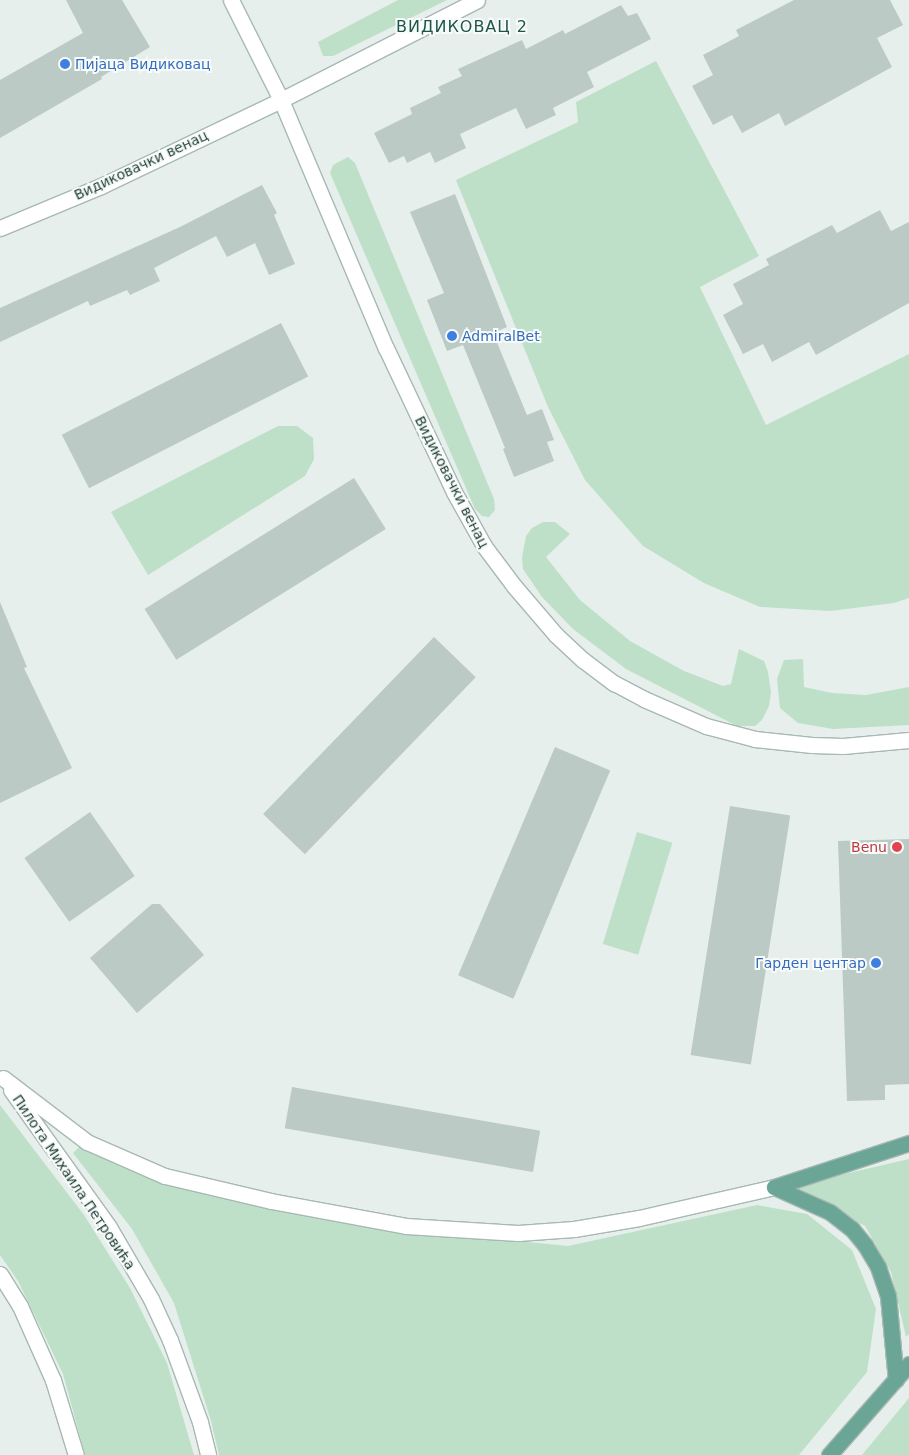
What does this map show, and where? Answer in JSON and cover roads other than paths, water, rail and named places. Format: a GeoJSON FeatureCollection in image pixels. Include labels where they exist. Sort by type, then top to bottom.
{"type":"FeatureCollection","features":[{"type":"Feature","properties":{"kind":"main road"},"geometry":{"type":"LineString","coordinates":[[774,1187],[909,1143]]}},
{"type":"Feature","properties":{"kind":"main road"},"geometry":{"type":"LineString","coordinates":[[774,1187],[830,1212],[852,1229],[865,1245],[878,1267],[888,1296],[896,1380]]}},
{"type":"Feature","properties":{"kind":"main road"},"geometry":{"type":"LineString","coordinates":[[829,1455],[909,1364]]}},
{"type":"Feature","properties":{"kind":"street","name":"Видиковачки венац"},"geometry":{"type":"LineString","coordinates":[[231,0],[281,100],[386,348],[454,492],[484,546],[514,586],[556,635],[583,660],[614,682],[644,699],[706,726],[755,739],[812,746],[843,746],[909,740]]}},
{"type":"Feature","properties":{"kind":"street","name":"Видиковачки венац"},"geometry":{"type":"LineString","coordinates":[[0,228],[101,186],[281,100],[477,0]]}},
{"type":"Feature","properties":{"kind":"street","name":"Пилота Михаила Петровића"},"geometry":{"type":"LineString","coordinates":[[1,1076],[87,1142],[165,1176],[271,1201],[406,1226],[518,1233],[574,1229],[640,1218],[774,1187]]}},
{"type":"Feature","properties":{"kind":"street","name":"Пилота Михаила Петровића"},"geometry":{"type":"LineString","coordinates":[[1,1076],[108,1227],[151,1299],[170,1340],[200,1422],[208,1455]]}},
{"type":"Feature","properties":{"kind":"street"},"geometry":{"type":"LineString","coordinates":[[0,1274],[20,1306],[54,1380],[76,1455]]}},
{"type":"Feature","properties":{"kind":"place","name":"Пијаца Видиковац"},"geometry":{"type":"Point","coordinates":[65,64]}},
{"type":"Feature","properties":{"kind":"place","name":"AdmiralBet"},"geometry":{"type":"Point","coordinates":[452,336]}},
{"type":"Feature","properties":{"kind":"place","name":"Benu"},"geometry":{"type":"Point","coordinates":[897,847]}},
{"type":"Feature","properties":{"kind":"place","name":"Гарден центар"},"geometry":{"type":"Point","coordinates":[876,963]}},
{"type":"Feature","properties":{"kind":"district","name":"ВИДИКОВАЦ 2"},"geometry":{"type":"Point","coordinates":[462,27]}}]}
